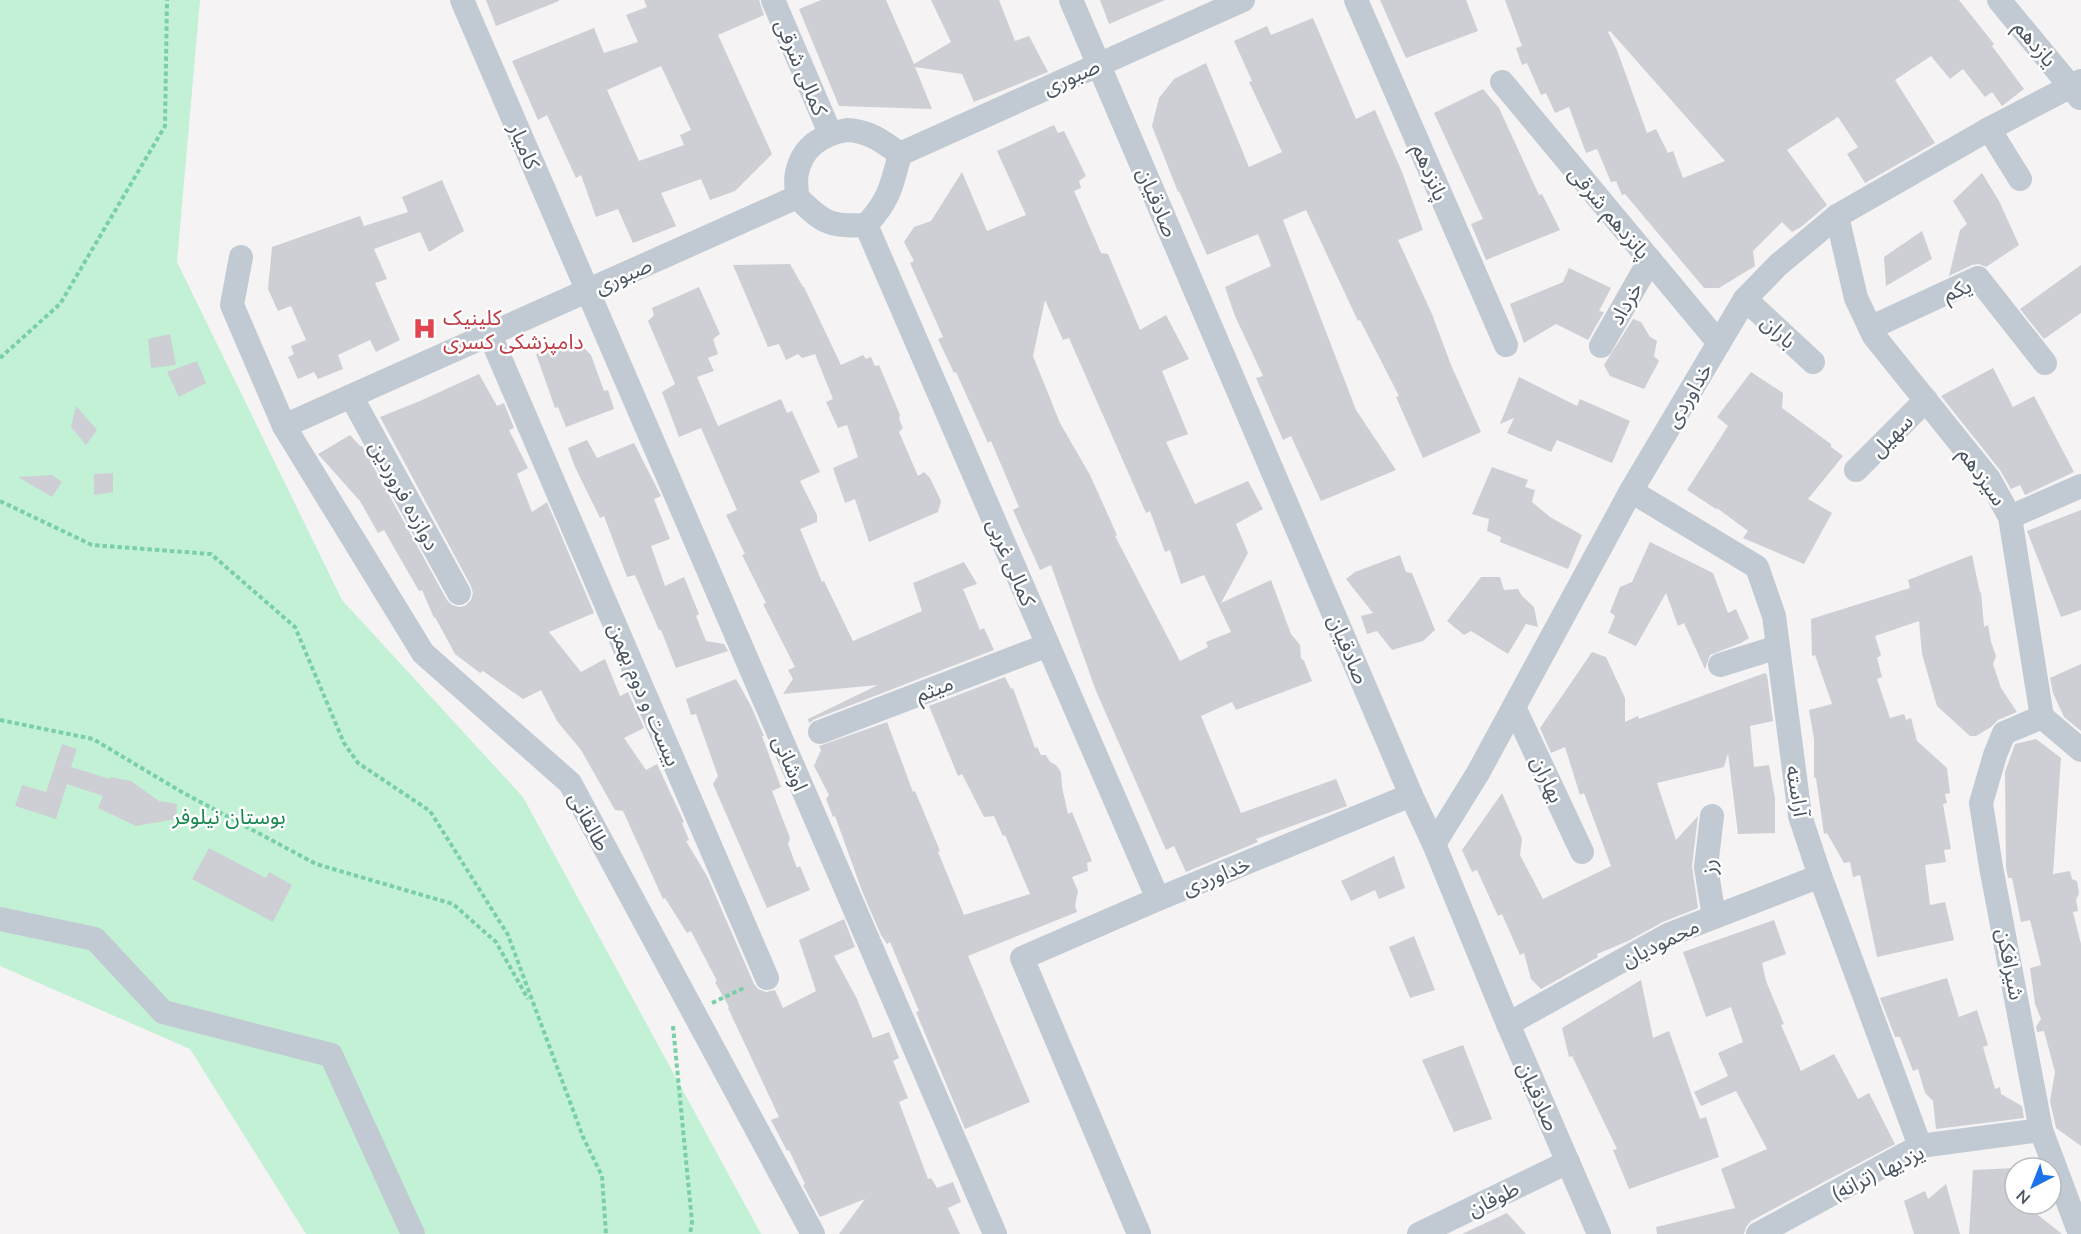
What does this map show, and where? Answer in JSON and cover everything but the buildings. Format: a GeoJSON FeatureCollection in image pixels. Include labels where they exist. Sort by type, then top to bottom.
{"type":"FeatureCollection","features":[{"type":"Feature","properties":{"kind":"street","name":"کامیار"},"geometry":{"type":"LineString","coordinates":[[462,0],[588,291]]}},
{"type":"Feature","properties":{"kind":"street","name":"کمالی شرقی"},"geometry":{"type":"LineString","coordinates":[[774,0],[830,133]]}},
{"type":"Feature","properties":{"kind":"street","name":"صادقیان"},"geometry":{"type":"LineString","coordinates":[[1071,0],[1599,1234]]}},
{"type":"Feature","properties":{"kind":"street","name":"صبوری"},"geometry":{"type":"LineString","coordinates":[[900,154],[1242,0]]}},
{"type":"Feature","properties":{"kind":"street","name":"پانزدهم"},"geometry":{"type":"LineString","coordinates":[[1356,0],[1506,345]]}},
{"type":"Feature","properties":{"kind":"street","name":"یازدهم"},"geometry":{"type":"LineString","coordinates":[[1999,0],[2078,89]]}},
{"type":"Feature","properties":{"kind":"street","name":"پانزدهم شرقی"},"geometry":{"type":"LineString","coordinates":[[1502,82],[1719,343]]}},
{"type":"Feature","properties":{"kind":"street","name":"خداوردی"},"geometry":{"type":"LineString","coordinates":[[1434,844],[1478,773],[1631,491],[1744,299],[1778,265],[1837,216],[1989,129],[2078,89]]}},
{"type":"Feature","properties":{"kind":"street"},"geometry":{"type":"LineString","coordinates":[[1989,129],[2020,180]]}},
{"type":"Feature","properties":{"kind":"street"},"geometry":{"type":"LineString","coordinates":[[847,130],[861,131],[878,137],[900,154],[889,193],[881,210],[866,225],[842,226],[823,221],[797,197],[796,174],[803,156],[815,143],[830,133],[847,130]]}},
{"type":"Feature","properties":{"kind":"street","name":"صبوری"},"geometry":{"type":"LineString","coordinates":[[284,426],[797,197]]}},
{"type":"Feature","properties":{"kind":"street","name":"سیزدهم"},"geometry":{"type":"LineString","coordinates":[[1837,216],[1856,298],[1874,336],[1989,479],[2010,517],[2042,717]]}},
{"type":"Feature","properties":{"kind":"street","name":"کمالی غربی"},"geometry":{"type":"LineString","coordinates":[[866,225],[1158,899]]}},
{"type":"Feature","properties":{"kind":"street","name":"طالقانی"},"geometry":{"type":"LineString","coordinates":[[241,257],[232,305],[284,426],[423,653],[570,783],[683,1018],[813,1234]]}},
{"type":"Feature","properties":{"kind":"street","name":"خرداد"},"geometry":{"type":"LineString","coordinates":[[1601,346],[1650,260]]}},
{"type":"Feature","properties":{"kind":"street","name":"یکم"},"geometry":{"type":"LineString","coordinates":[[1870,328],[1977,278],[2045,363]]}},
{"type":"Feature","properties":{"kind":"street","name":"اوشانی"},"geometry":{"type":"LineString","coordinates":[[588,291],[995,1234]]}},
{"type":"Feature","properties":{"kind":"street","name":"باران"},"geometry":{"type":"LineString","coordinates":[[1744,299],[1813,362]]}},
{"type":"Feature","properties":{"kind":"street","name":"بیست و دوم بهمن"},"geometry":{"type":"LineString","coordinates":[[490,335],[767,978]]}},
{"type":"Feature","properties":{"kind":"street","name":"دوازده فروردین"},"geometry":{"type":"LineString","coordinates":[[351,396],[459,593]]}},
{"type":"Feature","properties":{"kind":"street","name":"سهیل"},"geometry":{"type":"LineString","coordinates":[[1856,470],[1926,400]]}},
{"type":"Feature","properties":{"kind":"street"},"geometry":{"type":"LineString","coordinates":[[2010,517],[2081,486]]}},
{"type":"Feature","properties":{"kind":"street","name":"آراسته"},"geometry":{"type":"LineString","coordinates":[[1631,491],[1757,567],[1774,616],[1800,816],[1920,1146]]}},
{"type":"Feature","properties":{"kind":"street","name":"میثم"},"geometry":{"type":"LineString","coordinates":[[820,732],[1048,645]]}},
{"type":"Feature","properties":{"kind":"street"},"geometry":{"type":"LineString","coordinates":[[1720,665],[1778,647]]}},
{"type":"Feature","properties":{"kind":"street","name":"بهاران"},"geometry":{"type":"LineString","coordinates":[[1514,707],[1582,852]]}},
{"type":"Feature","properties":{"kind":"street"},"geometry":{"type":"LineString","coordinates":[[2042,717],[2081,750]]}},
{"type":"Feature","properties":{"kind":"street","name":"شیرافکن"},"geometry":{"type":"LineString","coordinates":[[2042,717],[2004,733],[1981,803],[2041,1130],[2079,1234]]}},
{"type":"Feature","properties":{"kind":"street","name":"خداوردی"},"geometry":{"type":"LineString","coordinates":[[1139,1234],[1022,958],[1158,899],[1411,795]]}},
{"type":"Feature","properties":{"kind":"street","name":"رز"},"geometry":{"type":"LineString","coordinates":[[1712,816],[1706,867],[1714,917]]}},
{"type":"Feature","properties":{"kind":"street","name":"محمودیان"},"geometry":{"type":"LineString","coordinates":[[1508,1024],[1668,935],[1820,876]]}},
{"type":"Feature","properties":{"kind":"street"},"geometry":{"type":"LineString","coordinates":[[0,919],[95,939],[163,1012],[331,1055],[413,1234]]}},
{"type":"Feature","properties":{"kind":"street","name":"یزدیها (ترانه)"},"geometry":{"type":"LineString","coordinates":[[1758,1234],[1920,1146],[2041,1130]]}},
{"type":"Feature","properties":{"kind":"street","name":"طوفان"},"geometry":{"type":"LineString","coordinates":[[1419,1234],[1568,1162]]}},
{"type":"Feature","properties":{"kind":"path"},"geometry":{"type":"LineString","coordinates":[[0,358],[60,304],[165,126],[167,0]]}},
{"type":"Feature","properties":{"kind":"path"},"geometry":{"type":"LineString","coordinates":[[0,501],[92,544],[211,554],[295,627],[344,743],[358,763],[430,811],[508,935],[534,1010],[584,1137],[602,1176],[606,1234]]}},
{"type":"Feature","properties":{"kind":"path"},"geometry":{"type":"LineString","coordinates":[[0,720],[93,739],[180,791],[316,864],[453,904],[496,942],[534,1010]]}},
{"type":"Feature","properties":{"kind":"path"},"geometry":{"type":"LineString","coordinates":[[690,1234],[692,1222],[683,1018],[767,978]]}},
{"type":"Feature","properties":{"kind":"green space","name":"بوستان نیلوفر"},"geometry":{"type":"Polygon","coordinates":[[[0,0],[200,0],[177,262],[342,600],[523,797],[761,1234],[306,1234],[190,1049],[0,966],[0,0]]]}},
{"type":"Feature","properties":{"kind":"place","name":"کلینیک دامپزشکی کسری"},"geometry":{"type":"Point","coordinates":[425,329]}}]}
